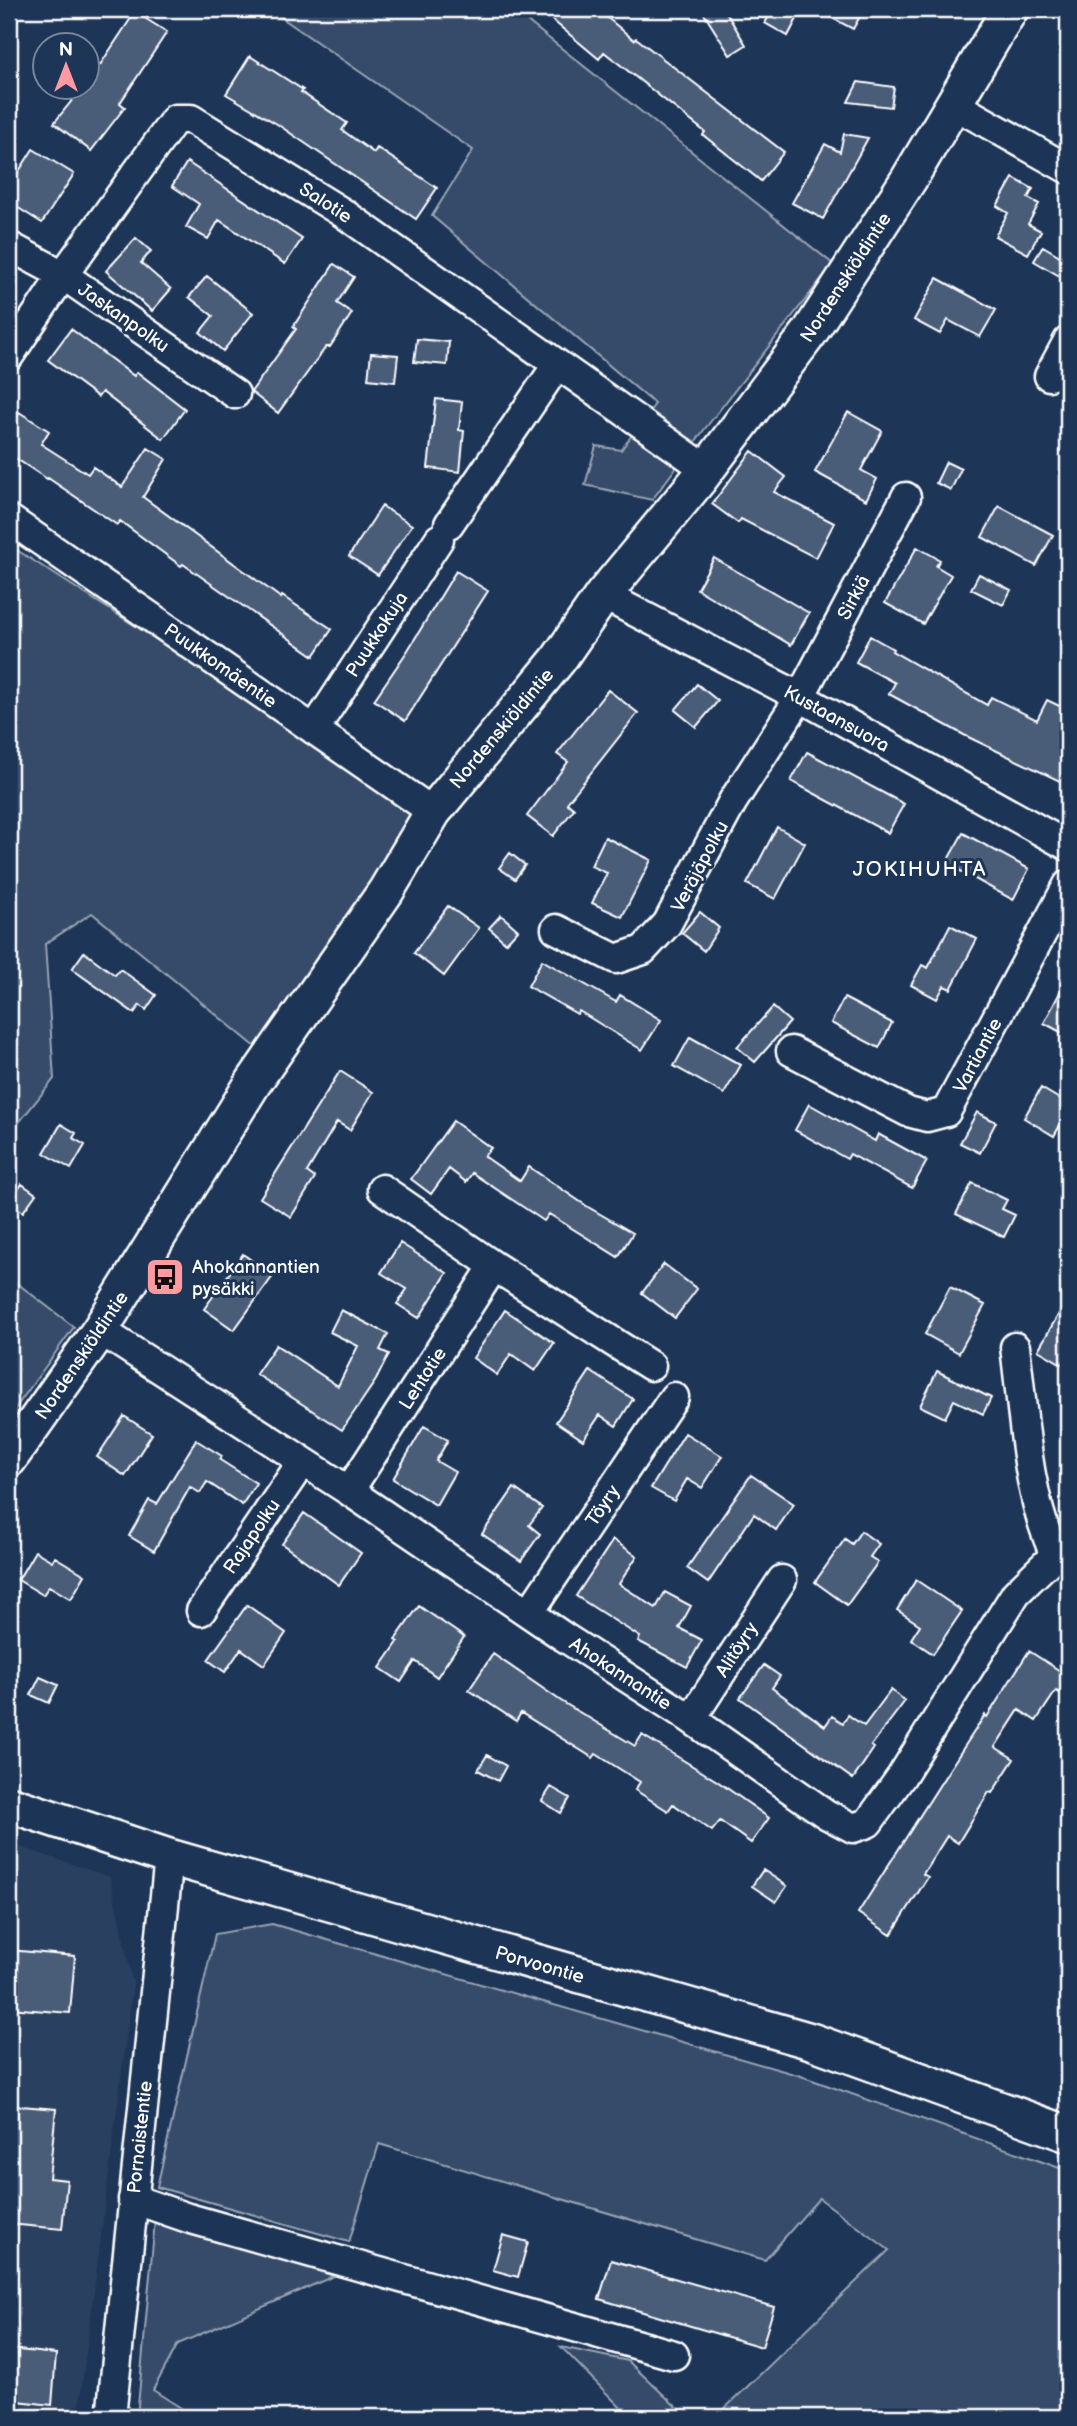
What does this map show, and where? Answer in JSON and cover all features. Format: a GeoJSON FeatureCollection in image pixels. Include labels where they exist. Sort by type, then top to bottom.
{"type":"FeatureCollection","features":[{"type":"Feature","properties":{"kind":"main road","name":"Nordenskiöldintie"},"geometry":{"type":"LineString","coordinates":[[9,1459],[100,1330],[175,1213],[253,1083],[386,891],[433,812],[558,660],[603,596],[706,470],[810,332],[909,179],[1010,9]]}},
{"type":"Feature","properties":{"kind":"main road","name":"Porvoontie"},"geometry":{"type":"LineString","coordinates":[[9,1804],[169,1857],[811,2041],[1068,2134]]}},
{"type":"Feature","properties":{"kind":"street"},"geometry":{"type":"LineString","coordinates":[[953,104],[1068,169]]}},
{"type":"Feature","properties":{"kind":"street","name":"Salotie"},"geometry":{"type":"LineString","coordinates":[[9,356],[63,275],[175,119],[191,119],[343,213],[706,470]]}},
{"type":"Feature","properties":{"kind":"street","name":"Jaskanpolku"},"geometry":{"type":"LineString","coordinates":[[9,246],[63,275],[235,394]]}},
{"type":"Feature","properties":{"kind":"street"},"geometry":{"type":"LineString","coordinates":[[1049,376],[1068,341]]}},
{"type":"Feature","properties":{"kind":"street","name":"Puukkokuja"},"geometry":{"type":"LineString","coordinates":[[314,730],[557,365]]}},
{"type":"Feature","properties":{"kind":"street","name":"Sirkiä"},"geometry":{"type":"LineString","coordinates":[[800,697],[906,497]]}},
{"type":"Feature","properties":{"kind":"street","name":"Puukkomäentie"},"geometry":{"type":"LineString","coordinates":[[9,519],[433,812]]}},
{"type":"Feature","properties":{"kind":"street","name":"Kustaansuora"},"geometry":{"type":"LineString","coordinates":[[603,596],[800,697],[1068,846]]}},
{"type":"Feature","properties":{"kind":"street","name":"Veräjäpolku"},"geometry":{"type":"LineString","coordinates":[[556,929],[616,959],[643,950],[667,924],[733,801],[800,697]]}},
{"type":"Feature","properties":{"kind":"street","name":"Vartiantie"},"geometry":{"type":"LineString","coordinates":[[791,1051],[908,1112],[927,1116],[946,1112],[1068,885]]}},
{"type":"Feature","properties":{"kind":"street"},"geometry":{"type":"LineString","coordinates":[[382,1189],[494,1266],[651,1366]]}},
{"type":"Feature","properties":{"kind":"street","name":"Lehtotie"},"geometry":{"type":"LineString","coordinates":[[349,1491],[494,1266]]}},
{"type":"Feature","properties":{"kind":"street","name":"Ahokannantie"},"geometry":{"type":"LineString","coordinates":[[100,1330],[349,1491],[691,1719],[826,1814],[853,1828],[868,1823],[901,1777],[1016,1594],[1062,1551],[1047,1537],[1035,1499],[1014,1347]]}},
{"type":"Feature","properties":{"kind":"street","name":"Töyry"},"geometry":{"type":"LineString","coordinates":[[529,1613],[674,1397]]}},
{"type":"Feature","properties":{"kind":"street","name":"Rajapolku"},"geometry":{"type":"LineString","coordinates":[[201,1611],[302,1462]]}},
{"type":"Feature","properties":{"kind":"street","name":"Alitöyry"},"geometry":{"type":"LineString","coordinates":[[691,1719],[782,1580]]}},
{"type":"Feature","properties":{"kind":"street","name":"Pornaistentie"},"geometry":{"type":"LineString","coordinates":[[111,2417],[169,1857]]}},
{"type":"Feature","properties":{"kind":"street"},"geometry":{"type":"LineString","coordinates":[[133,2199],[188,2218],[674,2355]]}},
{"type":"Feature","properties":{"kind":"shaded area"},"geometry":{"type":"Polygon","coordinates":[[[269,9],[512,9],[833,264],[652,500],[585,485],[596,446],[621,450],[655,404],[432,216],[473,150],[269,9]]]}},
{"type":"Feature","properties":{"kind":"shaded area"},"geometry":{"type":"Polygon","coordinates":[[[9,545],[422,810],[257,1048],[92,913],[45,944],[54,1079],[9,1135],[9,545]]]}},
{"type":"Feature","properties":{"kind":"shaded area"},"geometry":{"type":"Polygon","coordinates":[[[9,1277],[74,1327],[9,1417],[9,1277]]]}},
{"type":"Feature","properties":{"kind":"shaded area"},"geometry":{"type":"Polygon","coordinates":[[[9,1843],[110,1877],[133,1983],[78,2417],[9,2417],[9,1843]]]}},
{"type":"Feature","properties":{"kind":"shaded area"},"geometry":{"type":"Polygon","coordinates":[[[272,1924],[801,2076],[1068,2171],[1068,2417],[716,2417],[889,2250],[819,2198],[765,2260],[379,2144],[349,2242],[157,2187],[215,1934],[272,1924]]]}},
{"type":"Feature","properties":{"kind":"shaded area"},"geometry":{"type":"Polygon","coordinates":[[[155,2220],[334,2276],[178,2344],[153,2390],[195,2417],[137,2417],[155,2220]]]}},
{"type":"Feature","properties":{"kind":"shaded area"},"geometry":{"type":"Polygon","coordinates":[[[561,2347],[628,2361],[687,2417],[630,2417],[561,2347]]]}},
{"type":"Feature","properties":{"kind":"building"},"geometry":{"type":"Polygon","coordinates":[[[539,9],[597,9],[634,40],[636,38],[784,152],[761,181],[703,135],[705,132],[604,52],[599,59],[539,9]]]}},
{"type":"Feature","properties":{"kind":"building"},"geometry":{"type":"Polygon","coordinates":[[[701,9],[724,9],[746,45],[730,55],[701,9]]]}},
{"type":"Feature","properties":{"kind":"building"},"geometry":{"type":"Polygon","coordinates":[[[773,9],[802,9],[788,36],[765,23],[773,9]]]}},
{"type":"Feature","properties":{"kind":"building"},"geometry":{"type":"Polygon","coordinates":[[[815,9],[864,9],[853,29],[815,9]]]}},
{"type":"Feature","properties":{"kind":"building"},"geometry":{"type":"Polygon","coordinates":[[[135,12],[167,32],[120,103],[125,107],[91,151],[54,123],[71,102],[102,102],[102,62],[135,12]]]}},
{"type":"Feature","properties":{"kind":"building"},"geometry":{"type":"Polygon","coordinates":[[[250,56],[303,90],[301,92],[347,123],[342,130],[374,153],[377,148],[437,188],[416,219],[277,124],[226,94],[250,56]]]}},
{"type":"Feature","properties":{"kind":"building"},"geometry":{"type":"Polygon","coordinates":[[[858,82],[894,87],[891,107],[848,102],[858,82]]]}},
{"type":"Feature","properties":{"kind":"building"},"geometry":{"type":"Polygon","coordinates":[[[844,134],[868,138],[823,219],[792,203],[825,144],[840,152],[844,134]]]}},
{"type":"Feature","properties":{"kind":"building"},"geometry":{"type":"Polygon","coordinates":[[[33,149],[74,174],[42,223],[9,202],[9,187],[33,149]]]}},
{"type":"Feature","properties":{"kind":"building"},"geometry":{"type":"Polygon","coordinates":[[[187,162],[302,239],[285,264],[219,220],[208,239],[186,227],[199,204],[172,186],[187,162]]]}},
{"type":"Feature","properties":{"kind":"building"},"geometry":{"type":"Polygon","coordinates":[[[1013,178],[1033,189],[1028,198],[1039,204],[1028,224],[1041,231],[1028,254],[995,236],[1008,213],[997,206],[1013,178]]]}},
{"type":"Feature","properties":{"kind":"building"},"geometry":{"type":"Polygon","coordinates":[[[136,238],[151,251],[141,263],[171,289],[152,311],[106,271],[136,238]]]}},
{"type":"Feature","properties":{"kind":"building"},"geometry":{"type":"Polygon","coordinates":[[[1043,246],[1068,261],[1068,281],[1034,261],[1043,246]]]}},
{"type":"Feature","properties":{"kind":"building"},"geometry":{"type":"Polygon","coordinates":[[[334,264],[354,277],[337,303],[352,313],[330,347],[326,347],[278,413],[251,392],[296,329],[293,327],[334,264]]]}},
{"type":"Feature","properties":{"kind":"building"},"geometry":{"type":"Polygon","coordinates":[[[207,276],[253,313],[223,351],[200,332],[213,316],[189,297],[207,276]]]}},
{"type":"Feature","properties":{"kind":"building"},"geometry":{"type":"Polygon","coordinates":[[[937,278],[996,310],[980,337],[948,320],[940,334],[914,320],[937,278]]]}},
{"type":"Feature","properties":{"kind":"building"},"geometry":{"type":"Polygon","coordinates":[[[71,329],[134,376],[137,372],[185,409],[163,439],[102,392],[98,397],[48,360],[71,329]]]}},
{"type":"Feature","properties":{"kind":"building"},"geometry":{"type":"Polygon","coordinates":[[[417,339],[449,342],[447,365],[414,362],[417,339]]]}},
{"type":"Feature","properties":{"kind":"building"},"geometry":{"type":"Polygon","coordinates":[[[371,353],[398,355],[395,382],[368,379],[371,353]]]}},
{"type":"Feature","properties":{"kind":"building"},"geometry":{"type":"Polygon","coordinates":[[[436,399],[462,402],[459,430],[464,431],[460,472],[428,468],[436,399]]]}},
{"type":"Feature","properties":{"kind":"building"},"geometry":{"type":"Polygon","coordinates":[[[19,412],[49,431],[41,444],[88,474],[93,467],[122,487],[148,448],[166,459],[143,497],[281,598],[282,596],[332,629],[314,656],[120,521],[117,525],[9,454],[9,428],[19,412]]]}},
{"type":"Feature","properties":{"kind":"building"},"geometry":{"type":"Polygon","coordinates":[[[848,412],[882,431],[861,470],[877,479],[866,500],[815,472],[848,412]]]}},
{"type":"Feature","properties":{"kind":"building"},"geometry":{"type":"Polygon","coordinates":[[[752,451],[786,477],[774,492],[834,523],[816,558],[741,519],[738,523],[712,504],[752,451]]]}},
{"type":"Feature","properties":{"kind":"building"},"geometry":{"type":"Polygon","coordinates":[[[946,462],[961,469],[951,490],[936,483],[946,462]]]}},
{"type":"Feature","properties":{"kind":"building"},"geometry":{"type":"Polygon","coordinates":[[[382,506],[412,525],[378,575],[349,556],[382,506]]]}},
{"type":"Feature","properties":{"kind":"building"},"geometry":{"type":"Polygon","coordinates":[[[999,506],[1053,535],[1036,566],[982,537],[999,506]]]}},
{"type":"Feature","properties":{"kind":"building"},"geometry":{"type":"Polygon","coordinates":[[[917,547],[940,560],[936,566],[951,575],[923,624],[885,603],[917,547]]]}},
{"type":"Feature","properties":{"kind":"building"},"geometry":{"type":"Polygon","coordinates":[[[714,558],[809,613],[791,645],[697,589],[714,558]]]}},
{"type":"Feature","properties":{"kind":"building"},"geometry":{"type":"Polygon","coordinates":[[[456,571],[488,591],[405,721],[374,700],[456,571]]]}},
{"type":"Feature","properties":{"kind":"building"},"geometry":{"type":"Polygon","coordinates":[[[979,574],[1011,590],[1003,605],[971,589],[979,574]]]}},
{"type":"Feature","properties":{"kind":"building"},"geometry":{"type":"Polygon","coordinates":[[[870,636],[987,705],[991,697],[1037,720],[1047,700],[1068,710],[1068,785],[964,735],[889,694],[895,683],[856,662],[870,636]]]}},
{"type":"Feature","properties":{"kind":"building"},"geometry":{"type":"Polygon","coordinates":[[[697,684],[718,701],[696,727],[675,710],[697,684]]]}},
{"type":"Feature","properties":{"kind":"building"},"geometry":{"type":"Polygon","coordinates":[[[608,690],[638,713],[567,803],[574,809],[553,836],[527,816],[568,762],[557,754],[608,690]]]}},
{"type":"Feature","properties":{"kind":"building"},"geometry":{"type":"Polygon","coordinates":[[[807,752],[904,804],[888,833],[791,781],[807,752]]]}},
{"type":"Feature","properties":{"kind":"building"},"geometry":{"type":"Polygon","coordinates":[[[777,827],[805,843],[775,899],[747,884],[777,827]]]}},
{"type":"Feature","properties":{"kind":"building"},"geometry":{"type":"Polygon","coordinates":[[[963,833],[1029,869],[1013,900],[946,863],[963,833]]]}},
{"type":"Feature","properties":{"kind":"building"},"geometry":{"type":"Polygon","coordinates":[[[605,837],[651,860],[622,917],[592,903],[607,873],[591,866],[605,837]]]}},
{"type":"Feature","properties":{"kind":"building"},"geometry":{"type":"Polygon","coordinates":[[[510,853],[525,865],[515,879],[499,868],[510,853]]]}},
{"type":"Feature","properties":{"kind":"building"},"geometry":{"type":"Polygon","coordinates":[[[448,906],[479,928],[444,976],[414,953],[448,906]]]}},
{"type":"Feature","properties":{"kind":"building"},"geometry":{"type":"Polygon","coordinates":[[[700,912],[719,928],[704,951],[682,933],[700,912]]]}},
{"type":"Feature","properties":{"kind":"building"},"geometry":{"type":"Polygon","coordinates":[[[501,915],[518,930],[506,943],[489,928],[501,915]]]}},
{"type":"Feature","properties":{"kind":"building"},"geometry":{"type":"Polygon","coordinates":[[[950,925],[977,939],[951,989],[944,986],[937,999],[911,985],[922,965],[928,968],[950,925]]]}},
{"type":"Feature","properties":{"kind":"building"},"geometry":{"type":"Polygon","coordinates":[[[84,952],[115,975],[120,969],[156,995],[146,1010],[140,1005],[134,1013],[72,969],[84,952]]]}},
{"type":"Feature","properties":{"kind":"building"},"geometry":{"type":"Polygon","coordinates":[[[542,960],[616,1002],[620,995],[661,1020],[642,1050],[579,1011],[577,1014],[528,986],[542,960]]]}},
{"type":"Feature","properties":{"kind":"building"},"geometry":{"type":"Polygon","coordinates":[[[1068,977],[1068,1036],[1044,1023],[1068,977]]]}},
{"type":"Feature","properties":{"kind":"building"},"geometry":{"type":"Polygon","coordinates":[[[844,998],[892,1023],[879,1048],[831,1023],[844,998]]]}},
{"type":"Feature","properties":{"kind":"building"},"geometry":{"type":"Polygon","coordinates":[[[773,1007],[790,1022],[755,1062],[737,1047],[773,1007]]]}},
{"type":"Feature","properties":{"kind":"building"},"geometry":{"type":"Polygon","coordinates":[[[690,1037],[741,1065],[724,1094],[674,1066],[690,1037]]]}},
{"type":"Feature","properties":{"kind":"building"},"geometry":{"type":"Polygon","coordinates":[[[340,1071],[373,1092],[350,1130],[337,1122],[307,1172],[315,1178],[291,1217],[260,1198],[340,1071]]]}},
{"type":"Feature","properties":{"kind":"building"},"geometry":{"type":"Polygon","coordinates":[[[1041,1088],[1068,1104],[1068,1111],[1054,1136],[1024,1118],[1041,1088]]]}},
{"type":"Feature","properties":{"kind":"building"},"geometry":{"type":"Polygon","coordinates":[[[809,1104],[875,1141],[878,1134],[927,1161],[912,1188],[850,1154],[847,1159],[795,1130],[809,1104]]]}},
{"type":"Feature","properties":{"kind":"building"},"geometry":{"type":"Polygon","coordinates":[[[977,1112],[996,1122],[980,1153],[960,1143],[977,1112]]]}},
{"type":"Feature","properties":{"kind":"building"},"geometry":{"type":"Polygon","coordinates":[[[453,1121],[491,1148],[484,1156],[520,1181],[529,1167],[588,1207],[633,1233],[618,1257],[549,1214],[544,1221],[472,1173],[466,1182],[449,1169],[431,1194],[411,1179],[453,1121]]]}},
{"type":"Feature","properties":{"kind":"building"},"geometry":{"type":"Polygon","coordinates":[[[61,1124],[76,1133],[73,1138],[85,1145],[71,1169],[44,1153],[61,1124]]]}},
{"type":"Feature","properties":{"kind":"building"},"geometry":{"type":"Polygon","coordinates":[[[972,1183],[1007,1200],[1002,1209],[1015,1215],[1004,1237],[956,1214],[972,1183]]]}},
{"type":"Feature","properties":{"kind":"building"},"geometry":{"type":"Polygon","coordinates":[[[22,1184],[36,1194],[23,1212],[9,1202],[22,1184]]]}},
{"type":"Feature","properties":{"kind":"building"},"geometry":{"type":"Polygon","coordinates":[[[400,1243],[447,1273],[419,1318],[397,1304],[407,1289],[381,1273],[400,1243]]]}},
{"type":"Feature","properties":{"kind":"building"},"geometry":{"type":"Polygon","coordinates":[[[243,1254],[273,1276],[234,1330],[204,1309],[243,1254]]]}},
{"type":"Feature","properties":{"kind":"building"},"geometry":{"type":"Polygon","coordinates":[[[664,1264],[697,1289],[675,1318],[642,1293],[664,1264]]]}},
{"type":"Feature","properties":{"kind":"building"},"geometry":{"type":"Polygon","coordinates":[[[950,1287],[985,1305],[959,1353],[925,1334],[950,1287]]]}},
{"type":"Feature","properties":{"kind":"building"},"geometry":{"type":"Polygon","coordinates":[[[1068,1298],[1068,1353],[1062,1364],[1038,1350],[1068,1298]]]}},
{"type":"Feature","properties":{"kind":"building"},"geometry":{"type":"Polygon","coordinates":[[[341,1310],[388,1334],[380,1350],[389,1354],[376,1380],[342,1430],[256,1374],[276,1345],[338,1386],[358,1346],[330,1332],[341,1310]]]}},
{"type":"Feature","properties":{"kind":"building"},"geometry":{"type":"Polygon","coordinates":[[[505,1310],[554,1343],[535,1371],[511,1354],[497,1375],[473,1358],[505,1310]]]}},
{"type":"Feature","properties":{"kind":"building"},"geometry":{"type":"Polygon","coordinates":[[[590,1371],[633,1399],[616,1426],[600,1415],[583,1440],[556,1422],[590,1371]]]}},
{"type":"Feature","properties":{"kind":"building"},"geometry":{"type":"Polygon","coordinates":[[[937,1371],[991,1398],[983,1414],[954,1400],[945,1418],[920,1406],[937,1371]]]}},
{"type":"Feature","properties":{"kind":"building"},"geometry":{"type":"Polygon","coordinates":[[[124,1416],[152,1434],[125,1476],[97,1457],[124,1416]]]}},
{"type":"Feature","properties":{"kind":"building"},"geometry":{"type":"Polygon","coordinates":[[[424,1426],[448,1440],[436,1461],[455,1472],[436,1505],[393,1479],[424,1426]]]}},
{"type":"Feature","properties":{"kind":"building"},"geometry":{"type":"Polygon","coordinates":[[[685,1433],[722,1456],[702,1488],[687,1479],[674,1501],[651,1488],[685,1433]]]}},
{"type":"Feature","properties":{"kind":"building"},"geometry":{"type":"Polygon","coordinates":[[[196,1440],[222,1456],[220,1460],[256,1483],[242,1505],[207,1482],[200,1493],[190,1487],[154,1551],[129,1536],[149,1500],[157,1504],[196,1440]]]}},
{"type":"Feature","properties":{"kind":"building"},"geometry":{"type":"Polygon","coordinates":[[[751,1475],[794,1504],[776,1530],[754,1514],[708,1583],[687,1568],[751,1475]]]}},
{"type":"Feature","properties":{"kind":"building"},"geometry":{"type":"Polygon","coordinates":[[[514,1488],[542,1508],[529,1525],[540,1534],[521,1561],[482,1534],[514,1488]]]}},
{"type":"Feature","properties":{"kind":"building"},"geometry":{"type":"Polygon","coordinates":[[[304,1513],[361,1553],[339,1585],[282,1544],[304,1513]]]}},
{"type":"Feature","properties":{"kind":"building"},"geometry":{"type":"Polygon","coordinates":[[[861,1531],[879,1544],[870,1557],[878,1562],[847,1605],[815,1582],[845,1539],[852,1544],[861,1531]]]}},
{"type":"Feature","properties":{"kind":"building"},"geometry":{"type":"Polygon","coordinates":[[[613,1540],[637,1556],[619,1584],[656,1608],[665,1592],[691,1606],[679,1628],[702,1640],[687,1667],[638,1641],[640,1637],[576,1596],[613,1540]]]}},
{"type":"Feature","properties":{"kind":"building"},"geometry":{"type":"Polygon","coordinates":[[[35,1551],[52,1561],[55,1557],[85,1575],[71,1599],[49,1586],[43,1595],[18,1580],[35,1551]]]}},
{"type":"Feature","properties":{"kind":"building"},"geometry":{"type":"Polygon","coordinates":[[[916,1580],[962,1611],[933,1654],[911,1639],[920,1625],[897,1610],[916,1580]]]}},
{"type":"Feature","properties":{"kind":"building"},"geometry":{"type":"Polygon","coordinates":[[[247,1605],[286,1633],[264,1665],[241,1649],[225,1672],[208,1660],[247,1605]]]}},
{"type":"Feature","properties":{"kind":"building"},"geometry":{"type":"Polygon","coordinates":[[[419,1606],[464,1637],[437,1677],[415,1661],[401,1682],[380,1668],[398,1642],[395,1640],[419,1606]]]}},
{"type":"Feature","properties":{"kind":"building"},"geometry":{"type":"Polygon","coordinates":[[[1029,1651],[1068,1676],[1068,1681],[1060,1693],[1056,1691],[1036,1721],[1019,1710],[995,1747],[1014,1759],[992,1793],[989,1792],[958,1843],[947,1836],[923,1874],[928,1877],[891,1935],[858,1913],[1029,1651]]]}},
{"type":"Feature","properties":{"kind":"building"},"geometry":{"type":"Polygon","coordinates":[[[493,1654],[561,1701],[635,1746],[642,1735],[717,1781],[769,1818],[751,1843],[720,1821],[712,1831],[673,1804],[668,1811],[635,1790],[640,1782],[596,1754],[593,1758],[521,1713],[516,1721],[469,1690],[493,1654]]]}},
{"type":"Feature","properties":{"kind":"building"},"geometry":{"type":"Polygon","coordinates":[[[764,1665],[780,1676],[772,1688],[825,1726],[832,1716],[843,1723],[848,1715],[864,1726],[891,1690],[905,1701],[871,1746],[874,1748],[853,1779],[740,1698],[764,1665]]]}},
{"type":"Feature","properties":{"kind":"building"},"geometry":{"type":"Polygon","coordinates":[[[40,1677],[58,1685],[49,1703],[31,1695],[40,1677]]]}},
{"type":"Feature","properties":{"kind":"building"},"geometry":{"type":"Polygon","coordinates":[[[487,1755],[506,1766],[498,1781],[478,1770],[487,1755]]]}},
{"type":"Feature","properties":{"kind":"building"},"geometry":{"type":"Polygon","coordinates":[[[551,1787],[570,1798],[561,1813],[542,1801],[551,1787]]]}},
{"type":"Feature","properties":{"kind":"building"},"geometry":{"type":"Polygon","coordinates":[[[763,1870],[787,1886],[776,1902],[752,1886],[763,1870]]]}},
{"type":"Feature","properties":{"kind":"building"},"geometry":{"type":"Polygon","coordinates":[[[9,1950],[75,1956],[70,2013],[9,2008],[9,1950]]]}},
{"type":"Feature","properties":{"kind":"building"},"geometry":{"type":"Polygon","coordinates":[[[9,2105],[56,2109],[49,2178],[67,2180],[62,2229],[9,2224],[9,2105]]]}},
{"type":"Feature","properties":{"kind":"building"},"geometry":{"type":"Polygon","coordinates":[[[503,2235],[528,2242],[518,2277],[493,2270],[503,2235]]]}},
{"type":"Feature","properties":{"kind":"building"},"geometry":{"type":"Polygon","coordinates":[[[611,2260],[774,2307],[762,2347],[599,2299],[611,2260]]]}},
{"type":"Feature","properties":{"kind":"building"},"geometry":{"type":"Polygon","coordinates":[[[9,2349],[56,2354],[52,2405],[9,2400],[9,2349]]]}},
{"type":"Feature","properties":{"kind":"place","name":"Ahokannantien pysäkki"},"geometry":{"type":"Point","coordinates":[165,1277]}},
{"type":"Feature","properties":{"kind":"district","name":"JOKIHUHTA"},"geometry":{"type":"Point","coordinates":[920,869]}}]}
